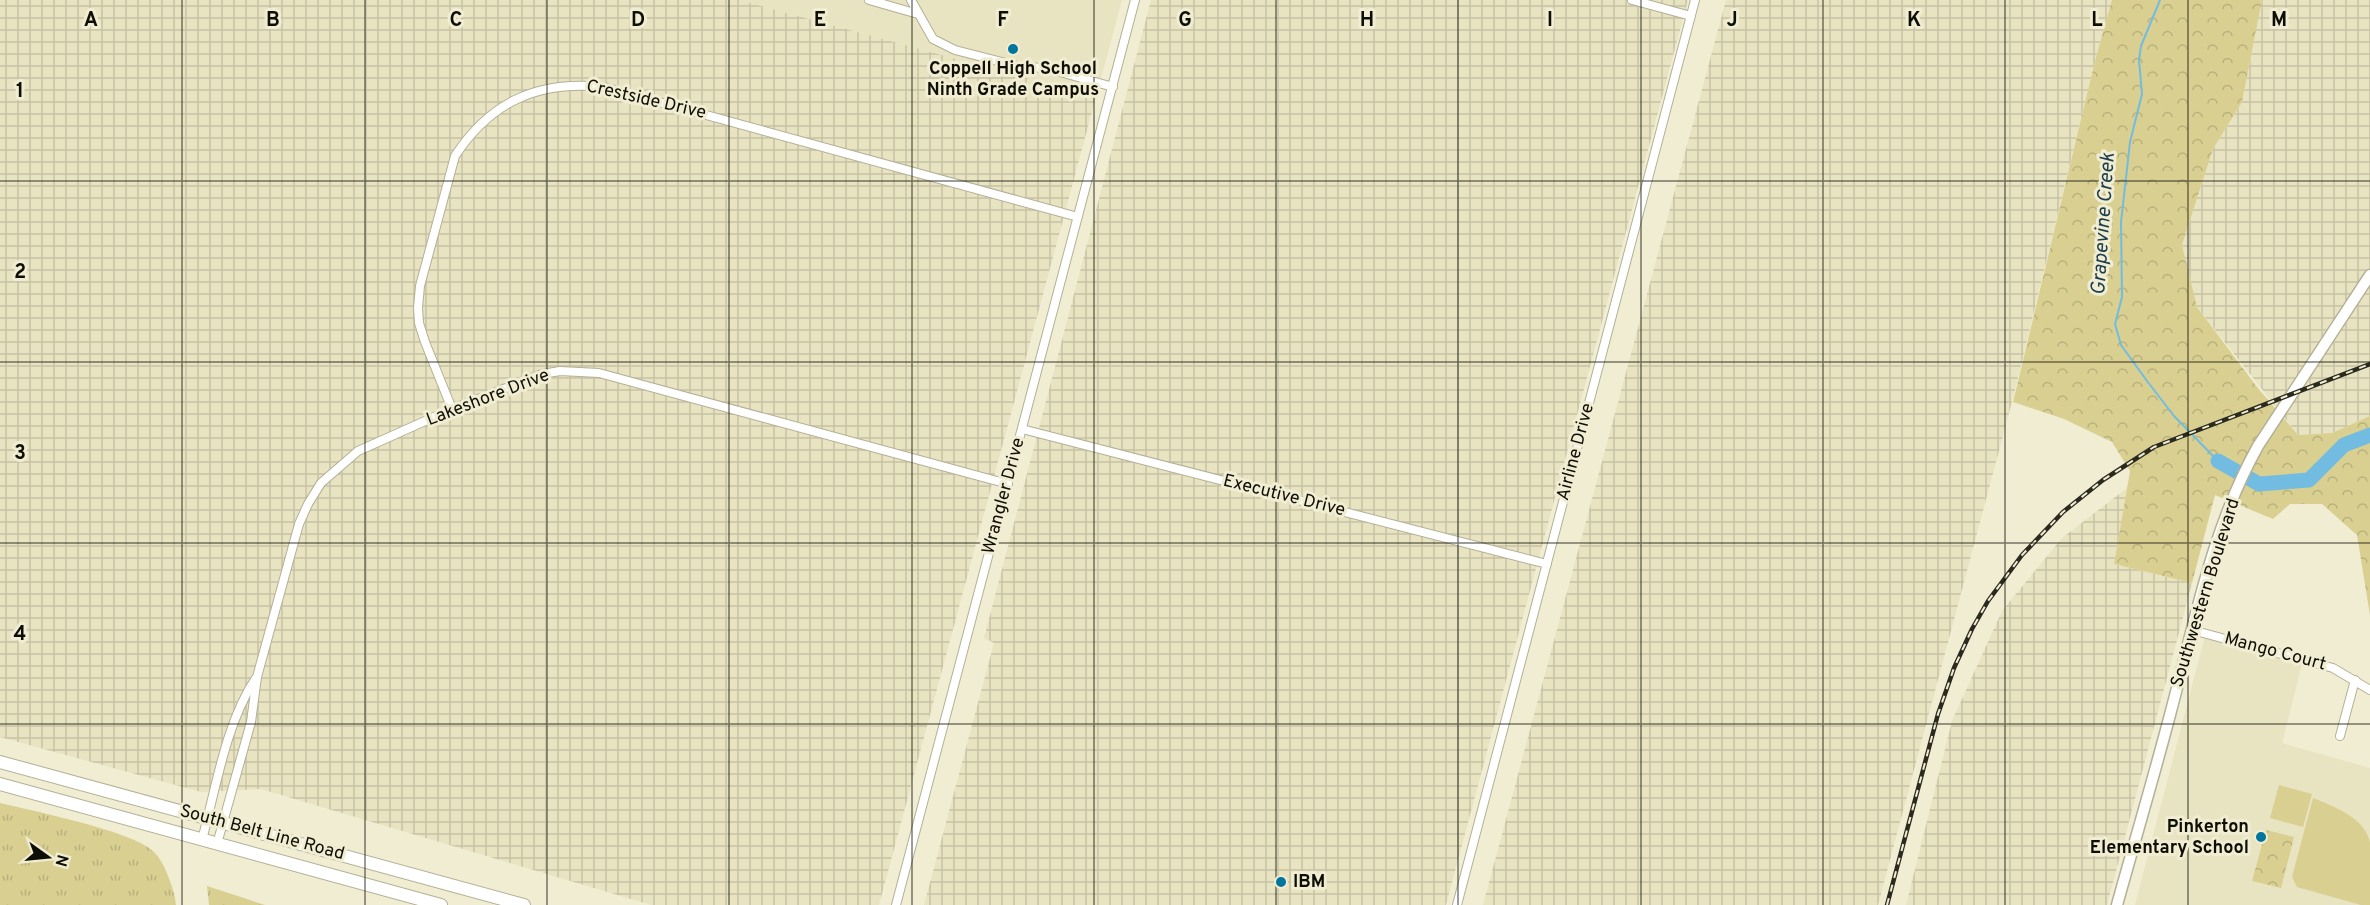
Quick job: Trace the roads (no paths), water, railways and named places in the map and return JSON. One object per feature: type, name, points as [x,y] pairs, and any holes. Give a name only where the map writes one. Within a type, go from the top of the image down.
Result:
[{"type":"main road","name":"South Belt Line Road","points":[[0,762],[524,905]]},
{"type":"main road","name":"South Belt Line Road","points":[[0,784],[442,905]]},
{"type":"main road","points":[[442,905],[448,884]]},
{"type":"street","points":[[869,0],[918,14]]},
{"type":"street","points":[[911,0],[933,39],[955,50],[1021,67],[1047,68],[1113,87]]},
{"type":"street","name":"Wrangler Drive","points":[[896,905],[1136,0]]},
{"type":"street","points":[[1632,0],[1691,16]]},
{"type":"street","name":"Airline Drive","points":[[1457,905],[1695,0]]},
{"type":"street","name":"Crestside Drive","points":[[452,409],[419,324],[420,286],[455,156],[465,141],[484,121],[504,105],[530,92],[577,84],[604,87],[1078,218]]},
{"type":"street","name":"Southwestern Boulevard","points":[[2117,905],[2223,521],[2258,446],[2370,275]]},
{"type":"street","name":"Lakeshore Drive","points":[[217,844],[251,722],[257,677],[299,524],[321,483],[358,451],[452,409],[542,374],[583,370],[1008,484]]},
{"type":"street","name":"Executive Drive","points":[[1022,429],[1547,564]]},
{"type":"street","name":"Mango Court","points":[[2192,630],[2333,668],[2370,690]]},
{"type":"street","name":"Lakeshore Drive","points":[[202,840],[234,720],[246,692],[257,677]]},
{"type":"street","points":[[2340,736],[2355,680]]},
{"type":"waterway","name":"Grapevine Creek","points":[[2160,0],[2141,46],[2139,60],[2142,94],[2130,142],[2121,222],[2122,297],[2115,324],[2121,345],[2147,381],[2174,416],[2218,461]]},
{"type":"waterway","name":"Grapevine Creek","points":[[2218,461],[2259,484],[2309,480],[2344,445],[2370,435]]},
{"type":"railway","points":[[1887,905],[1938,714],[1954,668],[1988,601],[2022,555],[2063,512],[2103,480],[2154,447],[2370,364]]},
{"type":"place","name":"Coppell High School Ninth Grade Campus","points":[[1013,49]]},
{"type":"place","name":"Pinkerton Elementary School","points":[[2261,837]]},
{"type":"place","name":"IBM","points":[[1281,882]]}]
